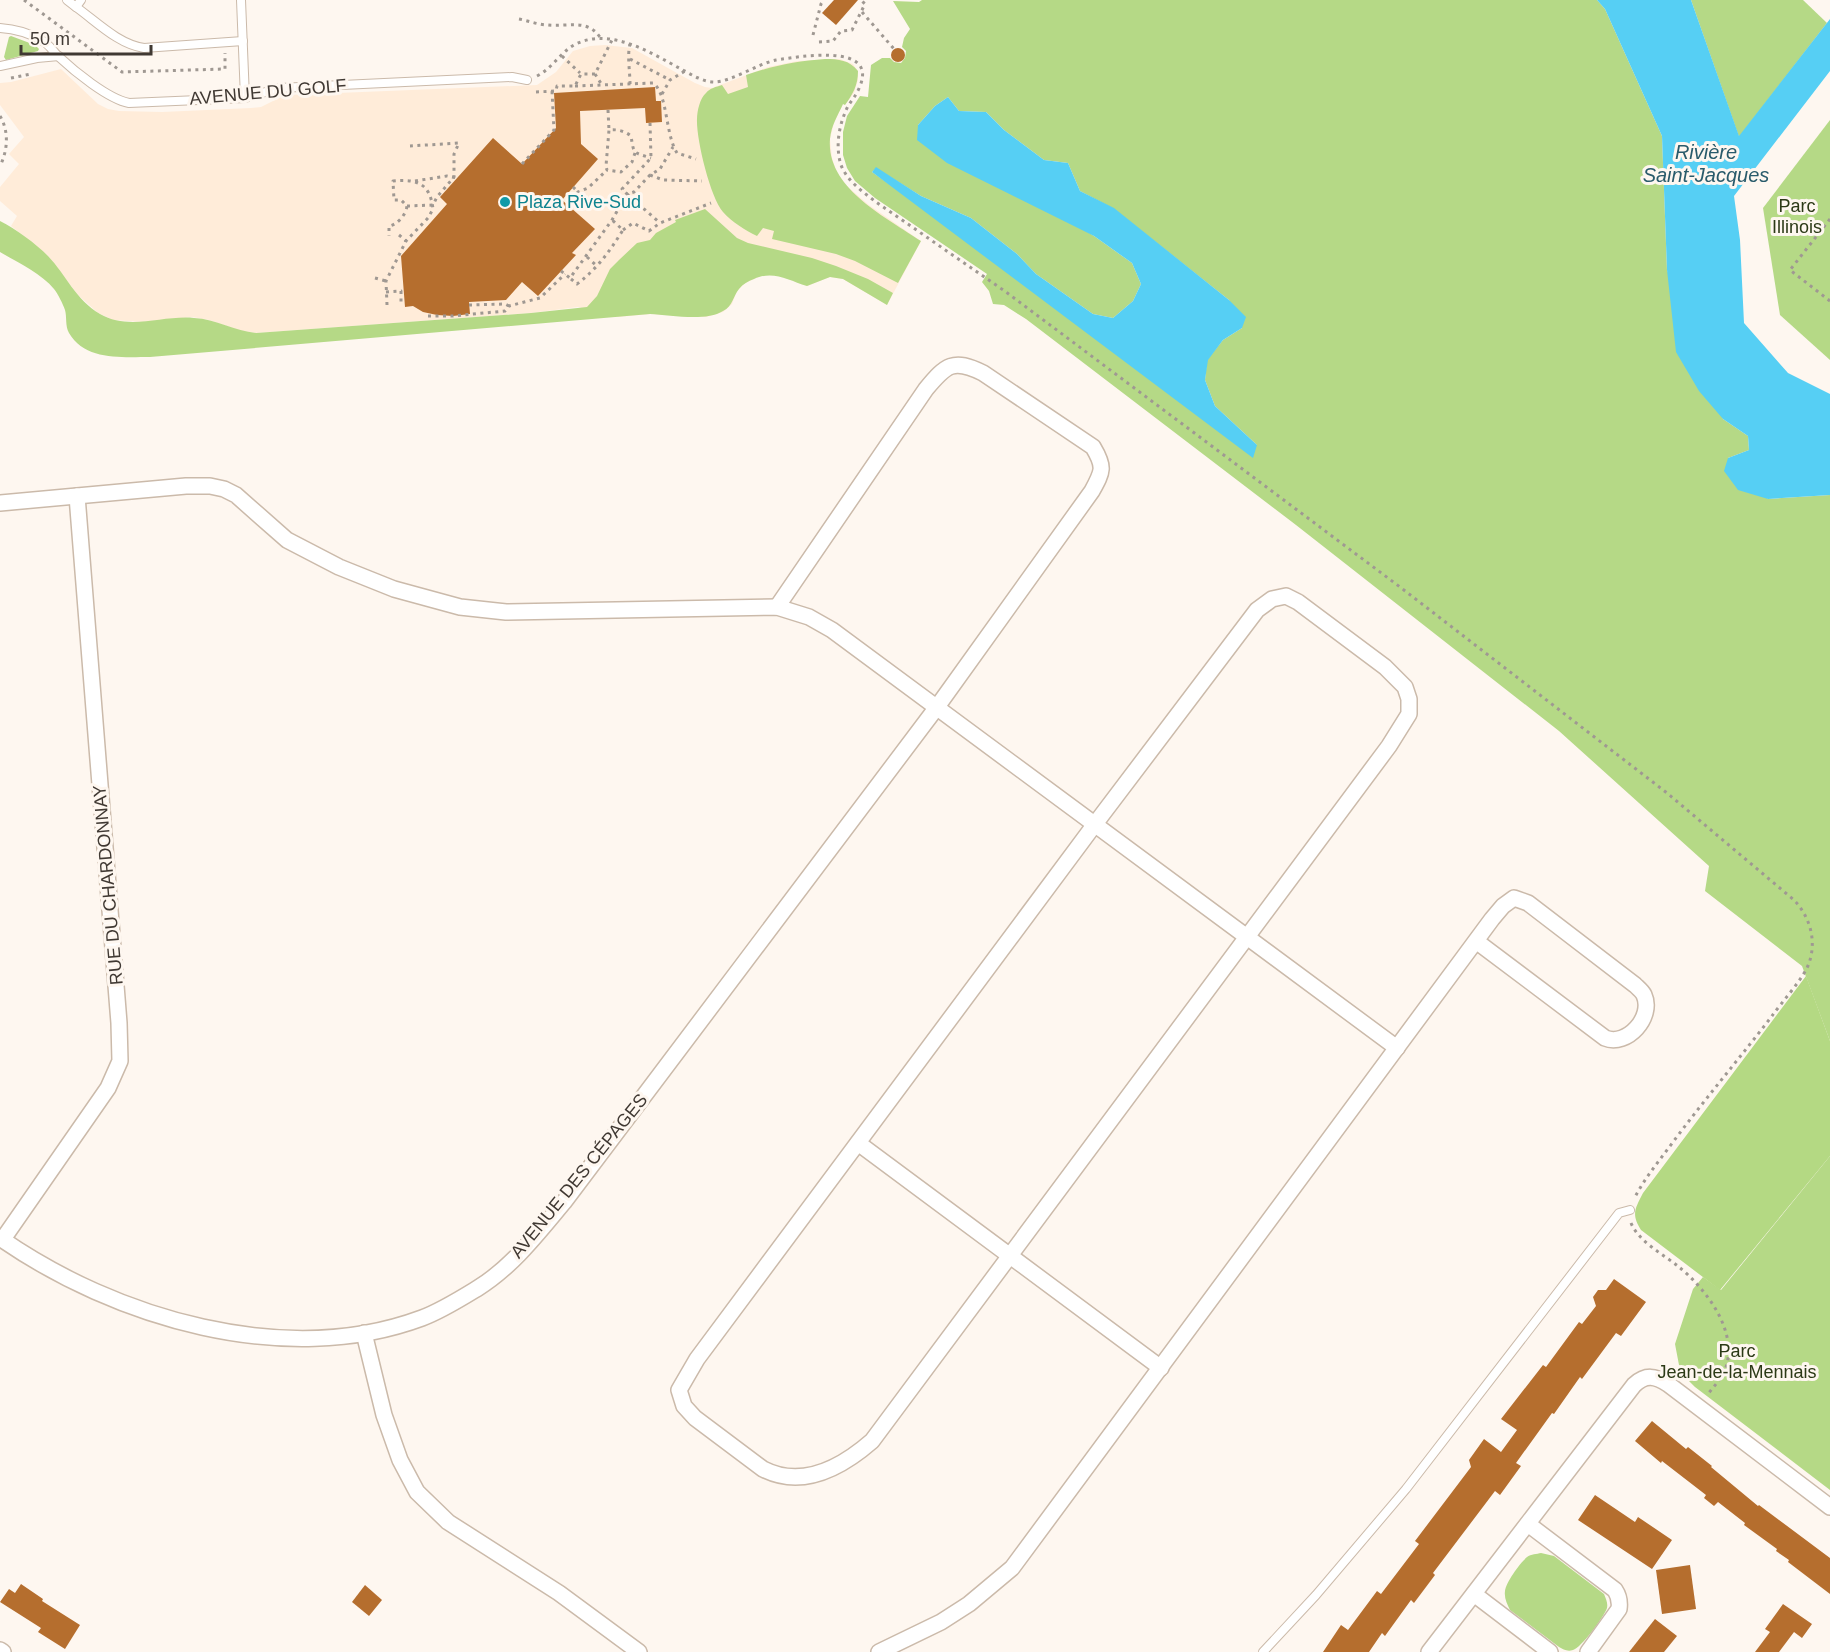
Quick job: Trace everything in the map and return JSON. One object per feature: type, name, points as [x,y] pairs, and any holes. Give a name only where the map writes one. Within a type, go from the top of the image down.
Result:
[{"type":"street","name":"AVENUE DES CÉPAGES","points":[[1,1239],[80,1285],[138,1308],[197,1325],[249,1335],[292,1337],[345,1336],[364,1333],[423,1318],[479,1287],[519,1254],[564,1202],[937,707],[1092,490],[1102,472],[1101,460],[1093,447],[983,374],[967,366],[954,365],[940,373],[926,389],[777,607]]},
{"type":"street","points":[[0,503],[186,486],[210,486],[237,495],[287,540],[339,567],[394,589],[460,607],[506,612],[777,607],[809,617],[832,630],[937,707],[1396,1048]]},
{"type":"street","name":"RUE DU CHARDONNAY","points":[[1,1239],[108,1088],[120,1060],[119,1023],[77,496]]},
{"type":"street","points":[[1286,596],[1298,602],[1384,667],[1405,687],[1409,699],[1409,714],[1389,746],[1246,938],[1011,1256],[872,1441],[860,1452],[818,1475],[789,1478],[774,1475],[749,1461],[694,1418],[684,1406],[679,1390],[697,1359],[1257,610],[1272,599],[1286,596]]},
{"type":"street","points":[[879,1652],[941,1622],[969,1604],[1012,1568],[1396,1048],[1476,941],[1503,906],[1514,898],[1521,899],[1642,992],[1646,998],[1644,1016],[1628,1036],[1611,1041],[1476,941]]},
{"type":"street","points":[[858,1143],[1161,1368]]},
{"type":"street","points":[[364,1333],[384,1415],[400,1460],[417,1492],[448,1522],[559,1593],[639,1652]]},
{"type":"street","points":[[1430,1652],[1634,1385],[1647,1377],[1655,1377],[1668,1384],[1830,1507]]},
{"type":"street","points":[[1528,1524],[1618,1594],[1619,1609],[1588,1652]]},
{"type":"street","points":[[1474,1594],[1550,1652]]},
{"type":"lane","points":[[67,0],[78,3],[123,41],[137,47],[243,41]]},
{"type":"lane","points":[[241,0],[245,98]]},
{"type":"lane","name":"AVENUE DU GOLF","points":[[0,28],[14,29],[41,40],[98,88],[114,99],[129,103],[245,98],[279,88],[512,77],[527,80]]},
{"type":"lane","points":[[0,66],[58,56]]},
{"type":"lane","points":[[1263,1652],[1316,1595],[1406,1489],[1619,1213],[1630,1210]]},
{"type":"path","points":[[819,42],[833,40],[841,31],[852,30],[865,4],[861,0]]},
{"type":"path","points":[[813,35],[823,1],[828,7]]},
{"type":"path","points":[[861,12],[894,50]]},
{"type":"path","points":[[519,20],[549,26],[583,25],[594,30],[601,39]]},
{"type":"path","points":[[595,74],[612,40]]},
{"type":"path","points":[[630,44],[628,53],[630,84]]},
{"type":"path","points":[[562,56],[581,74],[595,74]]},
{"type":"path","points":[[630,59],[670,80]]},
{"type":"path","points":[[662,94],[670,80],[685,71]]},
{"type":"path","points":[[575,86],[581,74]]},
{"type":"path","points":[[595,74],[603,85]]},
{"type":"path","points":[[536,92],[556,91],[557,86],[653,83],[662,94],[666,122],[676,153],[696,159]]},
{"type":"path","points":[[522,164],[554,130],[552,91]]},
{"type":"path","points":[[607,170],[608,110]]},
{"type":"path","points":[[0,116],[7,138],[0,166]]},
{"type":"path","points":[[650,123],[651,158],[622,189],[660,223]]},
{"type":"path","points":[[609,130],[614,129],[632,136],[632,149],[635,153],[651,158]]},
{"type":"path","points":[[410,147],[459,143],[454,154],[456,178]]},
{"type":"path","points":[[570,278],[612,220],[627,194],[634,192],[650,175],[660,170],[673,147]]},
{"type":"path","points":[[607,170],[621,172],[632,162],[635,153]]},
{"type":"path","points":[[567,204],[578,192],[588,188],[607,170]]},
{"type":"path","points":[[650,175],[663,180],[702,181]]},
{"type":"path","points":[[433,205],[407,206],[401,200],[394,200],[393,181],[456,178]]},
{"type":"path","points":[[387,304],[386,281],[406,241],[432,212],[436,197],[456,178]]},
{"type":"path","points":[[413,181],[425,187],[433,205]]},
{"type":"path","points":[[573,187],[578,192]]},
{"type":"path","points":[[469,305],[505,304],[508,306],[540,298],[563,273],[577,284],[597,266],[623,230],[633,223],[649,231],[660,223],[711,202]]},
{"type":"path","points":[[389,236],[389,226],[394,225],[405,214],[407,206]]},
{"type":"path","points":[[1830,219],[1790,270],[1830,301]]},
{"type":"path","points":[[612,220],[623,230]]},
{"type":"path","points":[[422,224],[426,227]]},
{"type":"path","points":[[399,235],[406,241]]},
{"type":"path","points":[[586,256],[597,266]]},
{"type":"path","points":[[375,278],[386,281]]},
{"type":"path","points":[[387,292],[401,291],[401,304]]},
{"type":"path","points":[[428,316],[505,311],[508,306]]},
{"type":"shaded area","points":[[605,45],[632,48],[695,83],[712,88],[768,67],[797,61],[840,59],[853,64],[858,71],[858,80],[854,93],[845,105],[843,104],[834,123],[830,139],[832,158],[837,173],[848,187],[869,205],[921,241],[887,305],[843,279],[830,277],[807,286],[775,274],[763,275],[745,283],[737,291],[732,304],[723,312],[706,317],[650,314],[618,317],[578,307],[531,313],[256,333],[192,317],[142,322],[113,320],[98,313],[78,295],[48,256],[11,226],[17,216],[0,201],[0,187],[19,164],[9,154],[24,137],[0,105],[0,83],[61,69],[98,104],[108,109],[162,112],[251,108],[261,107],[288,95],[537,85],[556,72],[573,51]]},
{"type":"green space","points":[[922,0],[1597,0],[1605,9],[1662,136],[1667,270],[1723,419],[1748,436],[1749,450],[1728,458],[1768,499],[1830,495],[1830,1041],[1802,966],[1705,891],[1709,866],[1559,731],[1296,525],[1026,319],[1004,305],[993,304],[989,291],[982,282],[987,274],[875,198],[855,181],[847,168],[843,155],[843,132],[847,116],[860,96],[868,97],[871,65],[882,58],[890,58],[894,62],[901,63],[905,58],[906,51],[902,47],[904,38],[910,29],[893,1],[919,2]],"holes":[[[948,97],[959,111],[986,112],[1004,130],[1044,160],[1068,163],[1080,191],[1114,209],[1229,300],[1242,328],[1223,340],[1207,360],[1205,380],[1215,406],[1257,445],[872,172],[876,168],[921,196],[971,218],[1017,254],[1036,274],[1093,314],[1113,318],[1133,301],[1141,284],[1132,263],[1094,236],[918,125],[935,106]]]},
{"type":"green space","points":[[1691,0],[1803,0],[1827,23],[1739,137]]},
{"type":"green space","points":[[11,36],[35,45],[38,51],[6,60],[4,57]]},
{"type":"green space","points":[[825,59],[843,61],[851,64],[858,71],[854,89],[845,105],[843,104],[830,139],[831,156],[838,172],[861,199],[921,241],[898,283],[836,254],[772,239],[774,231],[763,228],[757,236],[752,234],[723,212],[713,194],[697,128],[698,109],[704,95],[722,85],[728,94],[748,87],[746,75],[765,69]]},
{"type":"green space","name":"Parc Illinois","points":[[1830,120],[1830,360],[1780,315],[1763,208]]},
{"type":"green space","points":[[705,209],[737,238],[748,243],[836,266],[868,279],[893,293],[887,305],[843,279],[830,277],[807,286],[768,275],[746,283],[739,289],[726,309],[707,316],[650,314],[150,357],[117,357],[95,353],[76,342],[69,333],[65,310],[54,289],[36,273],[0,252],[0,221],[19,232],[43,251],[84,302],[111,319],[134,322],[194,318],[210,320],[256,333],[587,307],[597,296],[610,269],[637,243],[650,240],[656,233],[676,222],[675,220]]},
{"type":"green space","points":[[1806,976],[1830,1041],[1830,1156],[1720,1290],[1641,1230],[1636,1220],[1636,1208],[1643,1193]]},
{"type":"green space","name":"Parc Jean-de-la-Mennais","points":[[1830,1156],[1830,1490],[1695,1387],[1679,1365],[1675,1344],[1693,1289],[1703,1277],[1721,1290]]},
{"type":"green space","points":[[1541,1553],[1554,1556],[1604,1594],[1606,1599],[1607,1608],[1602,1618],[1573,1650],[1559,1647],[1510,1610],[1506,1601],[1506,1587],[1517,1568],[1527,1557]]},
{"type":"water","name":"Rivière Saint-Jacques","points":[[1597,0],[1691,0],[1739,136],[1830,19],[1830,71],[1734,196],[1740,240],[1744,323],[1788,373],[1830,394],[1830,495],[1768,499],[1738,490],[1724,471],[1728,458],[1749,450],[1748,436],[1723,419],[1699,391],[1676,352],[1667,270],[1662,136],[1605,9]]},
{"type":"water","points":[[948,97],[959,111],[986,112],[1004,130],[1044,160],[1068,163],[1080,191],[1114,208],[1229,300],[1246,317],[1242,328],[1223,340],[1208,360],[1205,380],[1215,406],[1257,445],[1253,458],[872,172],[876,167],[921,196],[971,218],[1017,254],[1036,274],[1093,314],[1113,318],[1133,301],[1141,284],[1132,263],[1094,236],[947,163],[917,140],[918,125],[935,106]]},
{"type":"building","points":[[834,0],[858,0],[836,25],[822,13]]},
{"type":"building","points":[[895,48],[901,48],[905,55],[901,62],[895,62],[891,58],[891,52]]},
{"type":"building","name":"Plaza Rive-Sud","points":[[655,87],[656,101],[661,101],[662,122],[646,123],[645,108],[580,111],[581,144],[598,159],[562,200],[595,229],[572,253],[576,255],[538,296],[522,282],[506,300],[469,302],[470,314],[437,315],[423,312],[413,306],[405,307],[401,256],[447,204],[440,197],[493,138],[522,164],[556,128],[554,93]]},
{"type":"building","points":[[1614,1279],[1646,1302],[1621,1336],[1616,1333],[1582,1379],[1580,1377],[1554,1414],[1552,1413],[1516,1463],[1521,1466],[1500,1495],[1495,1491],[1433,1573],[1435,1575],[1414,1603],[1411,1600],[1385,1636],[1382,1633],[1369,1652],[1323,1652],[1341,1625],[1348,1630],[1377,1591],[1381,1594],[1419,1544],[1415,1541],[1471,1467],[1469,1460],[1484,1439],[1501,1452],[1517,1430],[1501,1419],[1543,1365],[1546,1367],[1579,1322],[1582,1324],[1596,1306],[1593,1297],[1598,1290],[1606,1290]]},
{"type":"building","points":[[1652,1421],[1686,1449],[1688,1447],[1712,1466],[1758,1506],[1830,1558],[1830,1594],[1788,1562],[1789,1560],[1776,1551],[1777,1549],[1744,1525],[1745,1523],[1718,1502],[1714,1506],[1704,1498],[1706,1495],[1635,1441]]},
{"type":"building","points":[[1595,1495],[1635,1522],[1638,1517],[1672,1540],[1652,1569],[1578,1520]]},
{"type":"building","points":[[1690,1565],[1696,1609],[1662,1614],[1656,1570]]},
{"type":"building","points":[[21,1584],[43,1599],[42,1601],[80,1625],[65,1649],[38,1632],[41,1628],[0,1602],[9,1589],[15,1593]]},
{"type":"building","points":[[365,1585],[382,1600],[369,1616],[352,1602]]},
{"type":"building","points":[[1783,1604],[1812,1624],[1802,1638],[1794,1632],[1779,1652],[1755,1652],[1770,1632],[1765,1629]]},
{"type":"building","points":[[1655,1619],[1677,1636],[1664,1652],[1629,1652]]},
{"type":"place","name":"Plaza Rive-Sud","points":[[505,202]]}]
